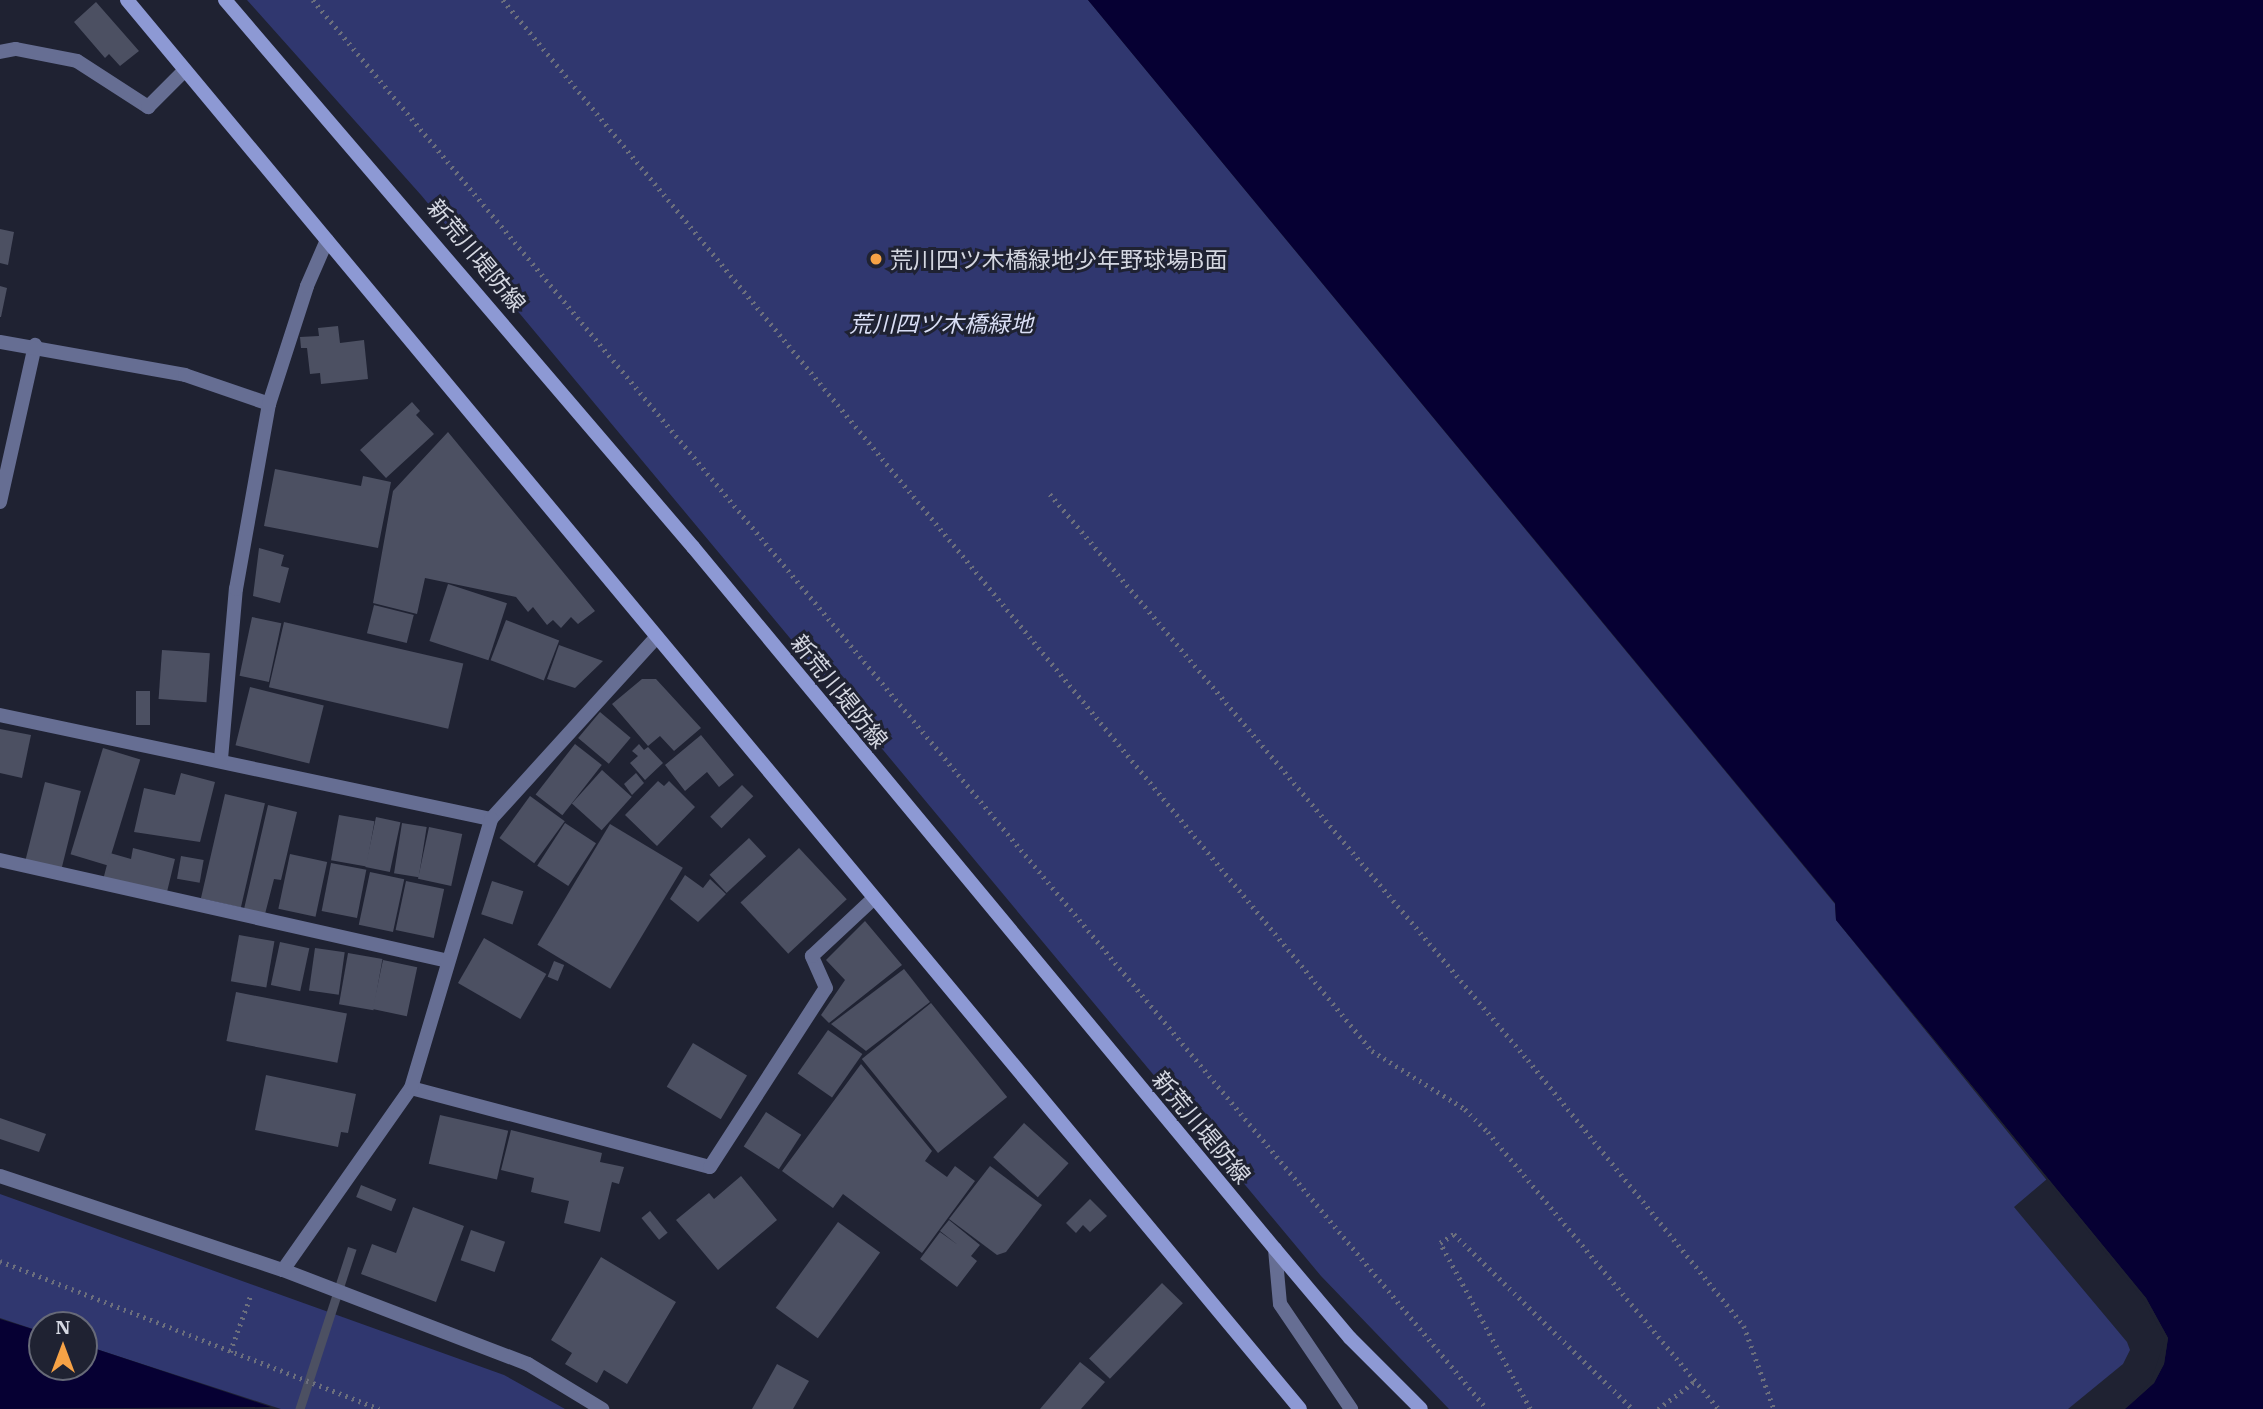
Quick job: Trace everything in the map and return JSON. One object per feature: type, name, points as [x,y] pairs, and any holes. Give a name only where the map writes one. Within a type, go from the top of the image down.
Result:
[{"type":"main road","points":[[127,0],[655,639],[1300,1409]]},
{"type":"main road","name":"新荒川堤防線","points":[[225,0],[693,547],[1350,1338],[1421,1409]]},
{"type":"street","points":[[0,52],[16,49],[77,61],[148,107],[185,70]]},
{"type":"street","points":[[221,760],[236,589],[269,404],[306,286],[327,240]]},
{"type":"street","points":[[0,342],[35,345],[185,375],[269,404]]},
{"type":"street","points":[[0,502],[35,345]]},
{"type":"street","points":[[283,1270],[411,1088],[491,819],[655,639]]},
{"type":"street","points":[[0,715],[491,819]]},
{"type":"street","points":[[0,860],[448,961]]},
{"type":"street","points":[[411,1088],[710,1167],[826,988],[812,956],[873,899]]},
{"type":"street","points":[[0,1176],[283,1270],[528,1364],[602,1409]]},
{"type":"street","points":[[1275,1249],[1280,1304],[1351,1409]]},
{"type":"path","points":[[313,0],[1487,1409]]},
{"type":"path","points":[[503,0],[1372,1051],[1465,1110],[1488,1132],[1719,1409]]},
{"type":"path","points":[[1050,494],[1528,1060],[1744,1326],[1774,1409]]},
{"type":"path","points":[[1530,1409],[1440,1243],[1454,1234],[1633,1409]]},
{"type":"path","points":[[0,1261],[379,1409]]},
{"type":"path","points":[[230,1352],[251,1294]]},
{"type":"path","points":[[1658,1409],[1695,1381]]},
{"type":"green space","name":"荒川四ツ木橋緑地","points":[[247,0],[1088,0],[1835,904],[1836,920],[2047,1179],[2014,1207],[2127,1342],[2130,1350],[2123,1364],[2068,1409],[1449,1409],[1321,1276],[421,195]]},
{"type":"green space","points":[[0,1194],[504,1375],[565,1409],[281,1409],[98,1350],[98,1311],[28,1311],[28,1327],[0,1318]]},
{"type":"shaded area","points":[[1088,0],[2263,0],[2263,1409],[2125,1409],[2154,1383],[2164,1364],[2168,1338],[2146,1298],[1836,920],[1835,903]]},
{"type":"shaded area","points":[[0,1319],[28,1328],[28,1381],[98,1381],[98,1350],[271,1407],[0,1409]]},
{"type":"pier","points":[[1836,920],[2146,1298],[2168,1338],[2164,1364],[2154,1383],[2125,1409],[2151,1381],[2165,1339],[2143,1299]]},
{"type":"building","points":[[96,2],[139,51],[120,66],[109,54],[105,58],[74,22]]},
{"type":"building","points":[[0,229],[14,232],[8,265],[0,263]]},
{"type":"building","points":[[0,286],[7,288],[1,317],[0,317]]},
{"type":"building","points":[[338,326],[340,343],[364,340],[368,379],[321,384],[320,373],[310,374],[307,348],[301,348],[300,337],[319,336],[318,328]]},
{"type":"building","points":[[412,402],[420,411],[416,415],[434,434],[386,478],[360,450]]},
{"type":"building","points":[[448,432],[595,611],[578,624],[571,617],[561,628],[553,620],[547,625],[533,607],[528,612],[516,597],[425,578],[417,614],[373,603],[393,491]]},
{"type":"building","points":[[275,469],[361,486],[363,476],[391,482],[378,548],[264,526]]},
{"type":"building","points":[[259,548],[284,555],[281,566],[289,568],[280,603],[253,596]]},
{"type":"building","points":[[448,584],[507,603],[488,660],[429,641]]},
{"type":"building","points":[[374,605],[414,615],[407,643],[367,633]]},
{"type":"building","points":[[252,617],[281,623],[269,682],[240,676]]},
{"type":"building","points":[[506,620],[559,640],[544,681],[491,660]]},
{"type":"building","points":[[284,622],[463,663],[448,729],[269,687]]},
{"type":"building","points":[[559,645],[603,661],[575,688],[547,679]]},
{"type":"building","points":[[162,650],[210,653],[206,702],[159,699]]},
{"type":"building","points":[[642,679],[656,679],[701,728],[674,751],[660,736],[648,746],[612,704]]},
{"type":"building","points":[[250,687],[324,705],[309,764],[235,745]]},
{"type":"building","points":[[136,691],[150,691],[150,725],[136,725]]},
{"type":"building","points":[[600,712],[631,738],[609,764],[578,738]]},
{"type":"building","points":[[0,729],[31,735],[22,778],[0,773]]},
{"type":"building","points":[[701,735],[734,775],[719,787],[707,772],[685,791],[665,765]]},
{"type":"building","points":[[575,744],[602,765],[562,815],[536,794]]},
{"type":"building","points":[[639,744],[644,750],[648,747],[663,763],[645,780],[630,763],[638,756],[632,751]]},
{"type":"building","points":[[103,748],[140,759],[108,866],[71,854]]},
{"type":"building","points":[[602,770],[632,797],[602,830],[572,803]]},
{"type":"building","points":[[181,773],[215,782],[200,842],[134,832],[144,788],[175,795]]},
{"type":"building","points":[[636,773],[644,783],[632,795],[624,784]]},
{"type":"building","points":[[658,781],[664,786],[669,781],[695,807],[657,846],[625,815]]},
{"type":"building","points":[[45,782],[81,791],[61,870],[25,861]]},
{"type":"building","points":[[742,785],[753,796],[721,828],[710,817]]},
{"type":"building","points":[[225,794],[265,803],[241,907],[201,898]]},
{"type":"building","points":[[530,796],[565,821],[534,863],[499,838]]},
{"type":"building","points":[[268,805],[297,812],[281,880],[274,879],[265,914],[244,909]]},
{"type":"building","points":[[339,815],[374,821],[366,867],[331,860]]},
{"type":"building","points":[[376,817],[400,822],[390,872],[365,867]]},
{"type":"building","points":[[402,823],[427,827],[419,877],[394,873]]},
{"type":"building","points":[[565,823],[596,843],[568,886],[537,866]]},
{"type":"building","points":[[610,824],[683,868],[610,989],[537,945]]},
{"type":"building","points":[[429,827],[462,834],[451,886],[418,879]]},
{"type":"building","points":[[749,838],[766,856],[727,893],[710,875]]},
{"type":"building","points":[[133,848],[175,859],[166,896],[103,880],[110,853],[131,859]]},
{"type":"building","points":[[799,848],[847,899],[788,954],[740,903]]},
{"type":"building","points":[[290,854],[327,862],[316,917],[278,909]]},
{"type":"building","points":[[181,856],[204,860],[200,883],[177,879]]},
{"type":"building","points":[[331,863],[366,870],[357,918],[322,911]]},
{"type":"building","points":[[370,872],[404,879],[393,932],[359,925]]},
{"type":"building","points":[[685,875],[703,888],[710,879],[726,894],[698,922],[670,899]]},
{"type":"building","points":[[406,881],[444,889],[434,938],[396,930]]},
{"type":"building","points":[[492,881],[523,891],[513,924],[481,914]]},
{"type":"building","points":[[865,921],[902,965],[829,1023],[821,1015],[845,980],[826,960]]},
{"type":"building","points":[[239,935],[274,941],[266,988],[231,981]]},
{"type":"building","points":[[484,938],[546,974],[520,1019],[458,983]]},
{"type":"building","points":[[280,942],[309,948],[300,991],[271,985]]},
{"type":"building","points":[[315,948],[345,952],[339,995],[309,991]]},
{"type":"building","points":[[348,953],[382,959],[373,1010],[339,1004]]},
{"type":"building","points":[[383,960],[417,967],[407,1016],[373,1009]]},
{"type":"building","points":[[554,961],[564,965],[558,981],[548,977]]},
{"type":"building","points":[[904,969],[930,1002],[866,1051],[831,1024]]},
{"type":"building","points":[[236,992],[347,1014],[337,1063],[226,1041]]},
{"type":"building","points":[[931,1003],[1007,1097],[938,1153],[862,1059]]},
{"type":"building","points":[[828,1030],[862,1054],[832,1098],[798,1073]]},
{"type":"building","points":[[693,1043],[747,1075],[721,1119],[667,1087]]},
{"type":"building","points":[[861,1064],[932,1151],[925,1161],[947,1177],[955,1166],[975,1181],[922,1253],[843,1194],[833,1208],[782,1171]]},
{"type":"building","points":[[266,1075],[356,1094],[348,1133],[341,1132],[338,1147],[255,1130]]},
{"type":"building","points":[[766,1112],[801,1135],[779,1169],[744,1146]]},
{"type":"building","points":[[440,1115],[508,1131],[497,1179],[429,1164]]},
{"type":"building","points":[[0,1118],[46,1134],[39,1152],[0,1139]]},
{"type":"building","points":[[1024,1123],[1069,1163],[1038,1197],[993,1157]]},
{"type":"building","points":[[511,1130],[602,1153],[600,1162],[624,1167],[619,1184],[612,1182],[600,1232],[564,1223],[569,1201],[531,1192],[534,1178],[501,1170]]},
{"type":"building","points":[[990,1166],[1042,1205],[1006,1252],[997,1255],[949,1219]]},
{"type":"building","points":[[741,1176],[777,1220],[718,1270],[676,1220],[709,1193],[714,1199]]},
{"type":"building","points":[[361,1185],[396,1199],[391,1211],[356,1197]]},
{"type":"building","points":[[1090,1199],[1107,1216],[1090,1232],[1083,1225],[1076,1233],[1066,1223]]},
{"type":"building","points":[[413,1207],[464,1226],[436,1302],[361,1274],[372,1244],[396,1253]]},
{"type":"building","points":[[650,1211],[668,1233],[659,1240],[641,1218]]},
{"type":"building","points":[[949,1220],[980,1245],[971,1256],[977,1261],[957,1287],[920,1259],[940,1232],[958,1245],[940,1231]]},
{"type":"building","points":[[838,1222],[880,1253],[818,1338],[776,1308]]},
{"type":"building","points":[[471,1230],[505,1242],[495,1272],[461,1260]]},
{"type":"building","points":[[348,1247],[357,1250],[305,1409],[295,1409]]},
{"type":"building","points":[[601,1257],[676,1302],[627,1384],[604,1370],[597,1383],[565,1364],[572,1353],[551,1340]]},
{"type":"building","points":[[1162,1283],[1183,1303],[1110,1379],[1089,1359]]},
{"type":"building","points":[[1080,1362],[1105,1382],[1081,1409],[1040,1409]]},
{"type":"building","points":[[777,1364],[809,1381],[793,1409],[752,1409]]},
{"type":"place","name":"荒川四ツ木橋緑地少年野球場B面","points":[[876,259]]}]
